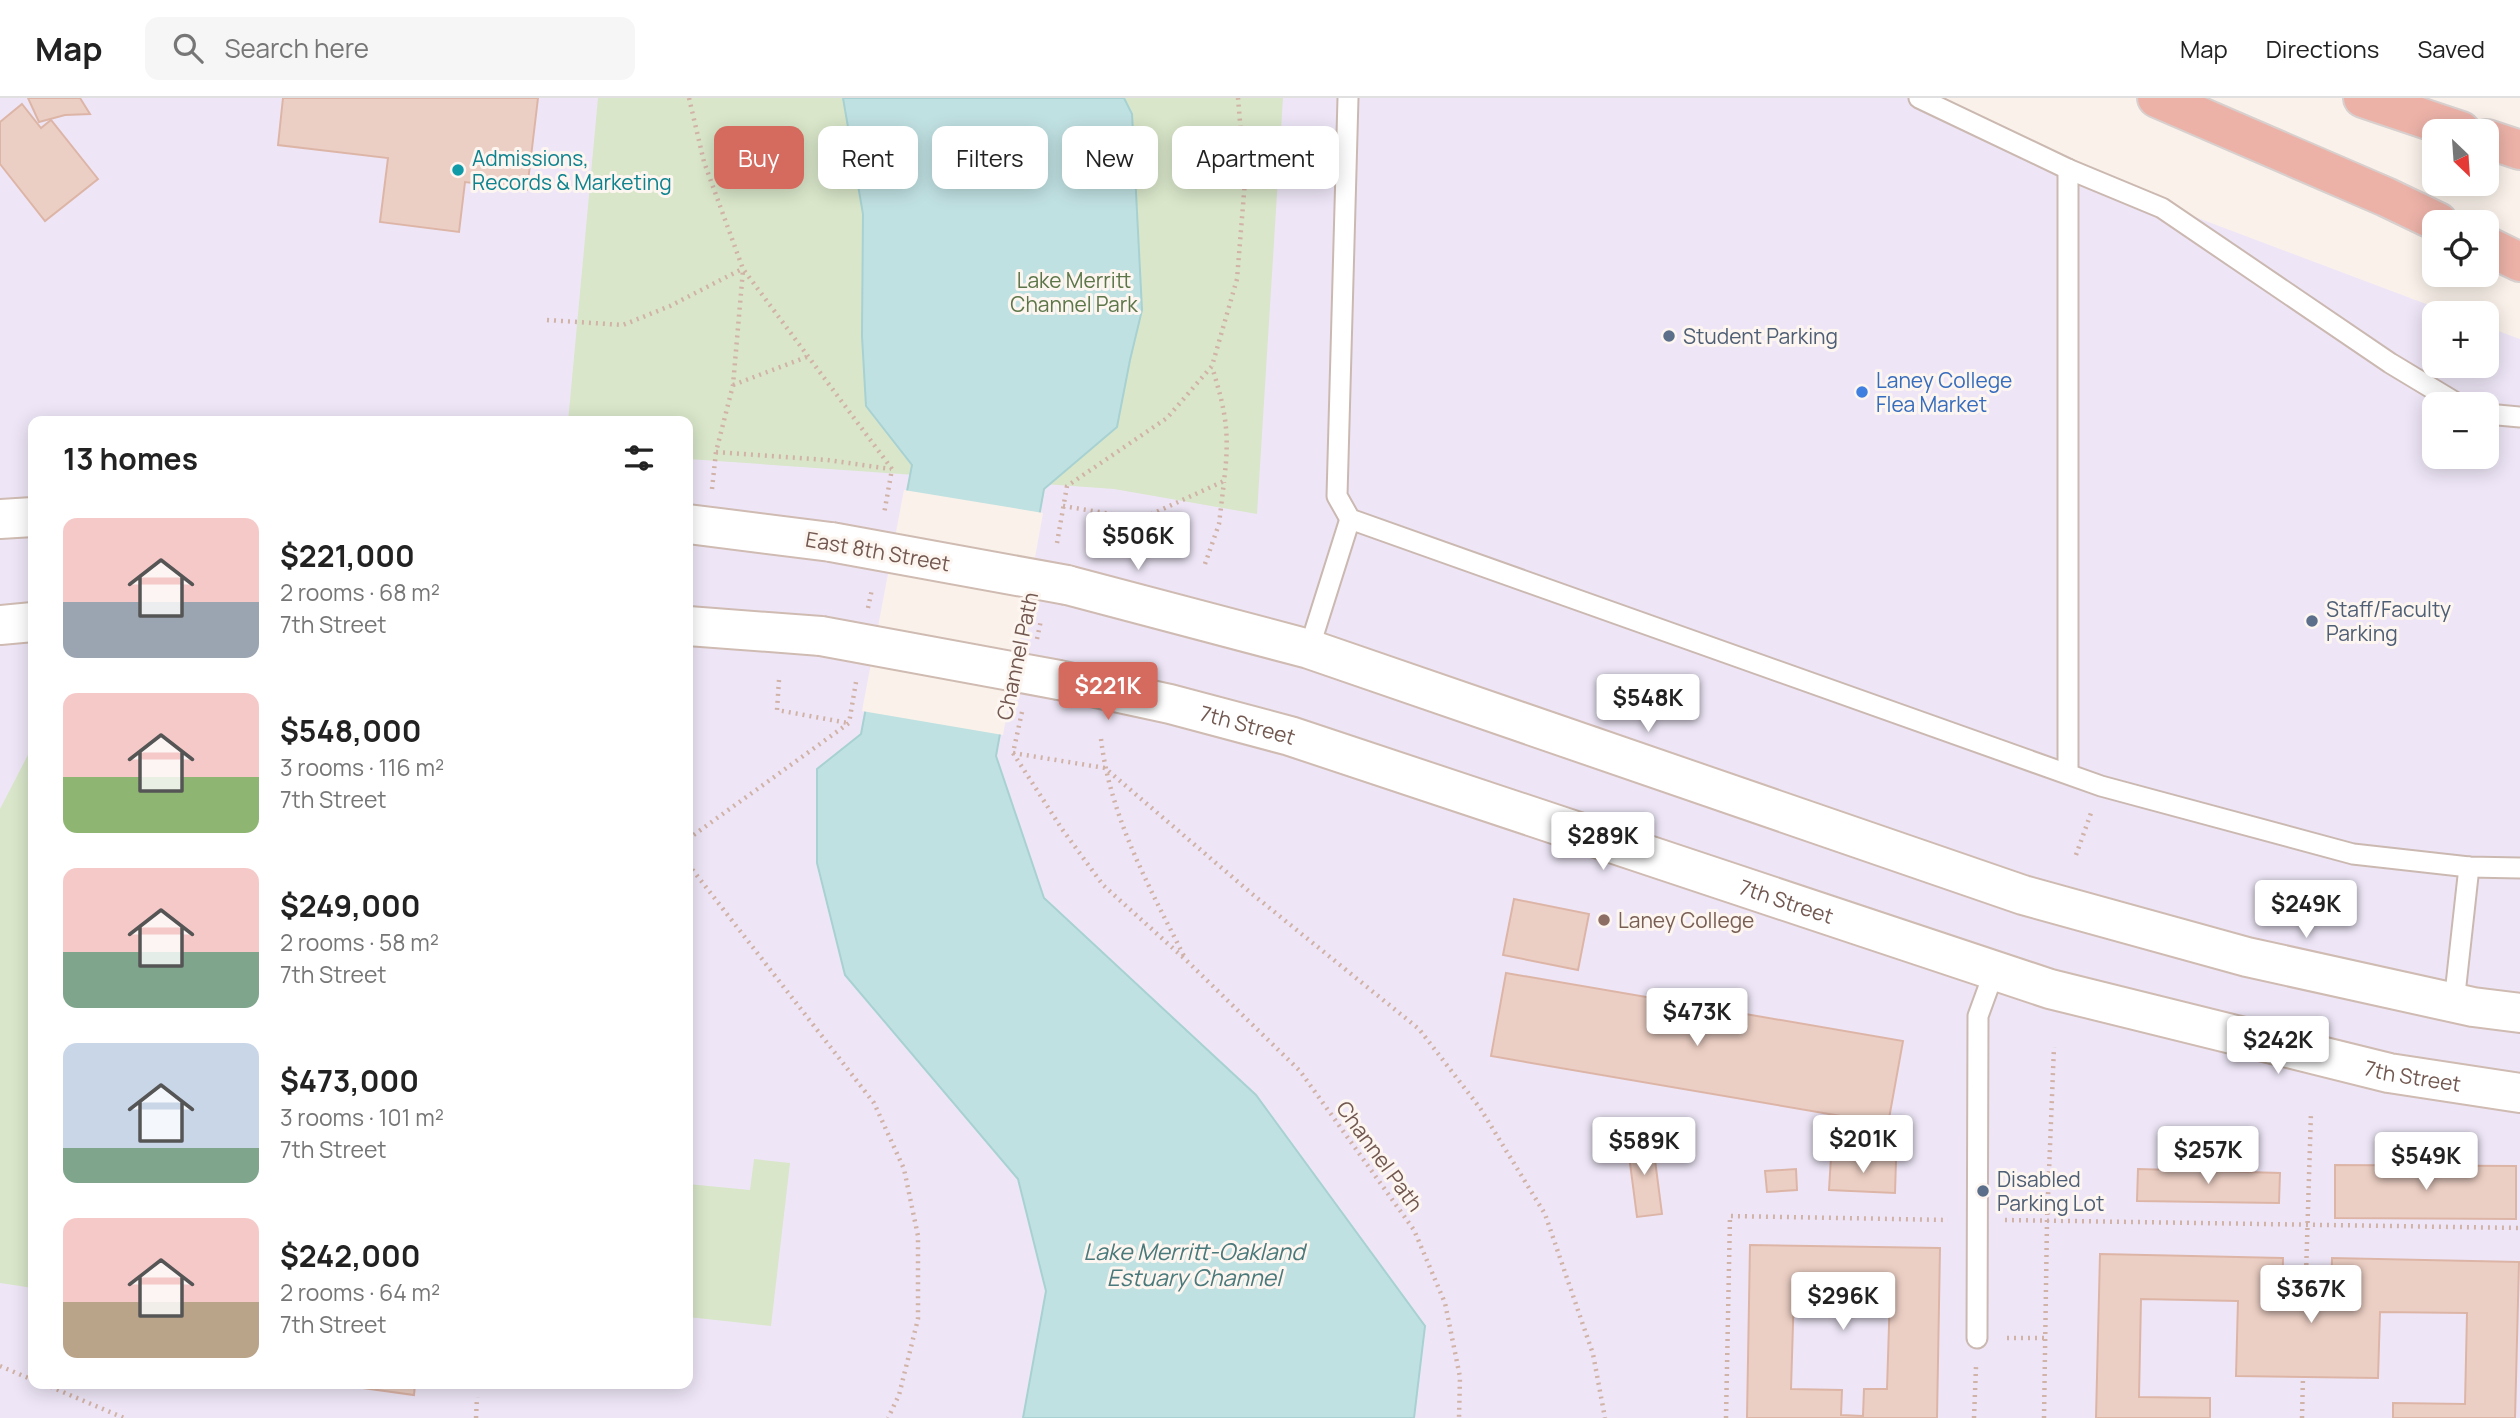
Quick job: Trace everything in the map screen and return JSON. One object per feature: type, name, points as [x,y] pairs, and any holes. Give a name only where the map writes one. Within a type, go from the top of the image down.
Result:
[{"type":"highway","points":[[2157,98],[2422,214]]},
{"type":"highway","points":[[2363,98],[2425,119]]},
{"type":"highway","points":[[2499,143],[2520,150]]},
{"type":"highway","points":[[2499,252],[2520,262]]},
{"type":"main road","points":[[0,519],[28,517]]},
{"type":"main road","name":"East 8th Street","points":[[698,524],[1061,569]]},
{"type":"main road","points":[[1061,569],[1309,649],[2023,895],[2247,957],[2454,1003],[2520,1013]]},
{"type":"main road","points":[[0,625],[28,622]]},
{"type":"main road","name":"7th Street","points":[[693,626],[821,636],[1059,680],[1170,704],[1290,736],[2050,989],[2389,1073],[2520,1093]]},
{"type":"lane","points":[[1348,98],[1337,496],[1350,519],[2068,772],[2101,786],[2353,854],[2469,867],[2520,868]]},
{"type":"lane","points":[[1919,98],[2068,169],[2162,208],[2390,363],[2438,392]]},
{"type":"lane","points":[[2068,169],[2068,772]]},
{"type":"lane","points":[[2499,415],[2520,417]]},
{"type":"lane","points":[[1309,649],[1350,519]]},
{"type":"lane","points":[[2454,1003],[2469,867]]},
{"type":"lane","points":[[1977,1338],[1978,1016],[1994,972]]},
{"type":"path","points":[[689,98],[704,162],[743,269],[892,469],[883,522]]},
{"type":"path","points":[[1061,569],[1063,506],[1067,486],[1167,418],[1212,366],[1237,279],[1245,181],[1238,98]]},
{"type":"path","points":[[547,320],[623,325],[670,306],[743,269]]},
{"type":"path","points":[[698,524],[733,385],[743,269]]},
{"type":"path","points":[[733,385],[809,356]]},
{"type":"path","points":[[1205,564],[1219,524],[1229,447],[1225,407],[1212,366]]},
{"type":"path","points":[[716,452],[827,460],[892,469]]},
{"type":"path","points":[[1063,506],[1141,519],[1224,481]]},
{"type":"path","points":[[1141,519],[1144,550]]},
{"type":"path","points":[[867,616],[874,576]]},
{"type":"path","name":"Channel Path","points":[[1034,651],[1042,614]]},
{"type":"path","points":[[693,835],[849,723],[858,670]]},
{"type":"path","points":[[779,680],[777,710],[849,723]]},
{"type":"path","name":"Channel Path","points":[[1024,702],[1013,753],[1062,829],[1103,885],[1186,960],[1300,1071],[1414,1230],[1445,1303],[1460,1377],[1459,1418]]},
{"type":"path","name":"Channel Path","points":[[1101,739],[1105,768],[1136,861],[1186,960]]},
{"type":"path","points":[[1013,753],[1105,768],[1251,893],[1419,1029],[1480,1108],[1545,1214],[1593,1354],[1605,1418]]},
{"type":"path","points":[[2076,855],[2101,786]]},
{"type":"path","points":[[693,870],[874,1103],[904,1169],[918,1236],[918,1318],[899,1395],[888,1418]]},
{"type":"path","points":[[2044,1418],[2047,1221],[2054,1047]]},
{"type":"path","points":[[2305,1307],[2311,1112]]},
{"type":"path","points":[[1726,1418],[1730,1216],[2520,1228]]},
{"type":"path","points":[[1975,1418],[1976,1363]]},
{"type":"path","points":[[0,1366],[28,1378]]},
{"type":"path","points":[[2302,1418],[2303,1377]]},
{"type":"path","points":[[56,1389],[124,1418]]},
{"type":"path","points":[[476,1418],[477,1397]]},
{"type":"shaded area","name":"Laney College","points":[[0,98],[1936,98],[2068,169],[2422,302],[2422,378],[2499,378],[2499,331],[2520,339],[2520,1418],[0,1418]]},
{"type":"green space","name":"Lake Merritt Channel Park","points":[[598,98],[1283,98],[1281,126],[1172,126],[1172,189],[1277,189],[1257,514],[1114,489],[693,459],[693,416],[569,416]]},
{"type":"green space","points":[[28,755],[28,1287],[0,1283],[0,809]]},
{"type":"green space","points":[[754,1159],[790,1163],[771,1326],[693,1318],[693,1184],[750,1190]]},
{"type":"water","name":"Lake Merritt-Oakland Estuary Channel","points":[[843,98],[1124,98],[1132,114],[1133,126],[1062,126],[1062,189],[1136,189],[1142,310],[1117,427],[1044,489],[996,756],[1044,898],[1256,1095],[1425,1326],[1414,1418],[1023,1418],[1046,1291],[1018,1179],[845,975],[817,863],[817,769],[861,734],[912,465],[866,406],[862,336],[863,214],[859,189],[918,189],[918,126],[848,126]]},
{"type":"pier","points":[[904,490],[1043,513],[1003,735],[862,711]]},
{"type":"building","points":[[28,98],[80,98],[90,114],[65,115],[39,122]]},
{"type":"building","name":"Admissions, Records & Marketing","points":[[283,98],[538,98],[527,190],[465,182],[459,232],[380,222],[388,158],[278,145]]},
{"type":"building","points":[[22,104],[41,128],[51,120],[98,179],[45,221],[0,164],[0,122]]},
{"type":"building","points":[[1514,899],[1589,914],[1578,970],[1503,955]]},
{"type":"building","points":[[1506,973],[1903,1041],[1888,1124],[1491,1056]]},
{"type":"building","points":[[1652,1137],[1662,1214],[1637,1217],[1627,1140]]},
{"type":"building","points":[[1831,1157],[1896,1160],[1895,1193],[1829,1190]]},
{"type":"building","points":[[2335,1165],[2516,1166],[2516,1219],[2335,1218]]},
{"type":"building","points":[[1796,1169],[1797,1190],[1767,1192],[1765,1171]]},
{"type":"building","points":[[2138,1169],[2280,1173],[2279,1203],[2137,1201]]},
{"type":"building","points":[[1750,1245],[1940,1248],[1937,1418],[1747,1418]],"holes":[[[1794,1291],[1890,1294],[1887,1389],[1864,1389],[1863,1416],[1841,1415],[1842,1390],[1791,1389]]]},
{"type":"building","points":[[2100,1254],[2283,1258],[2282,1307],[2331,1308],[2332,1258],[2519,1262],[2515,1418],[2393,1418],[2393,1403],[2465,1404],[2467,1313],[2380,1312],[2378,1378],[2236,1376],[2238,1301],[2141,1299],[2139,1397],[2210,1398],[2210,1418],[2096,1418]]},
{"type":"building","points":[[370,1389],[415,1389],[414,1395]]},
{"type":"place","name":"Admissions, Records & Marketing","points":[[458,170]]},
{"type":"place","name":"Student Parking","points":[[1669,336]]},
{"type":"place","name":"Laney College Flea Market","points":[[1862,392]]},
{"type":"place","name":"Staff/Faculty Parking","points":[[2312,621]]},
{"type":"place","name":"Laney College","points":[[1604,920]]},
{"type":"place","name":"Disabled Parking Lot","points":[[1983,1191]]}]
